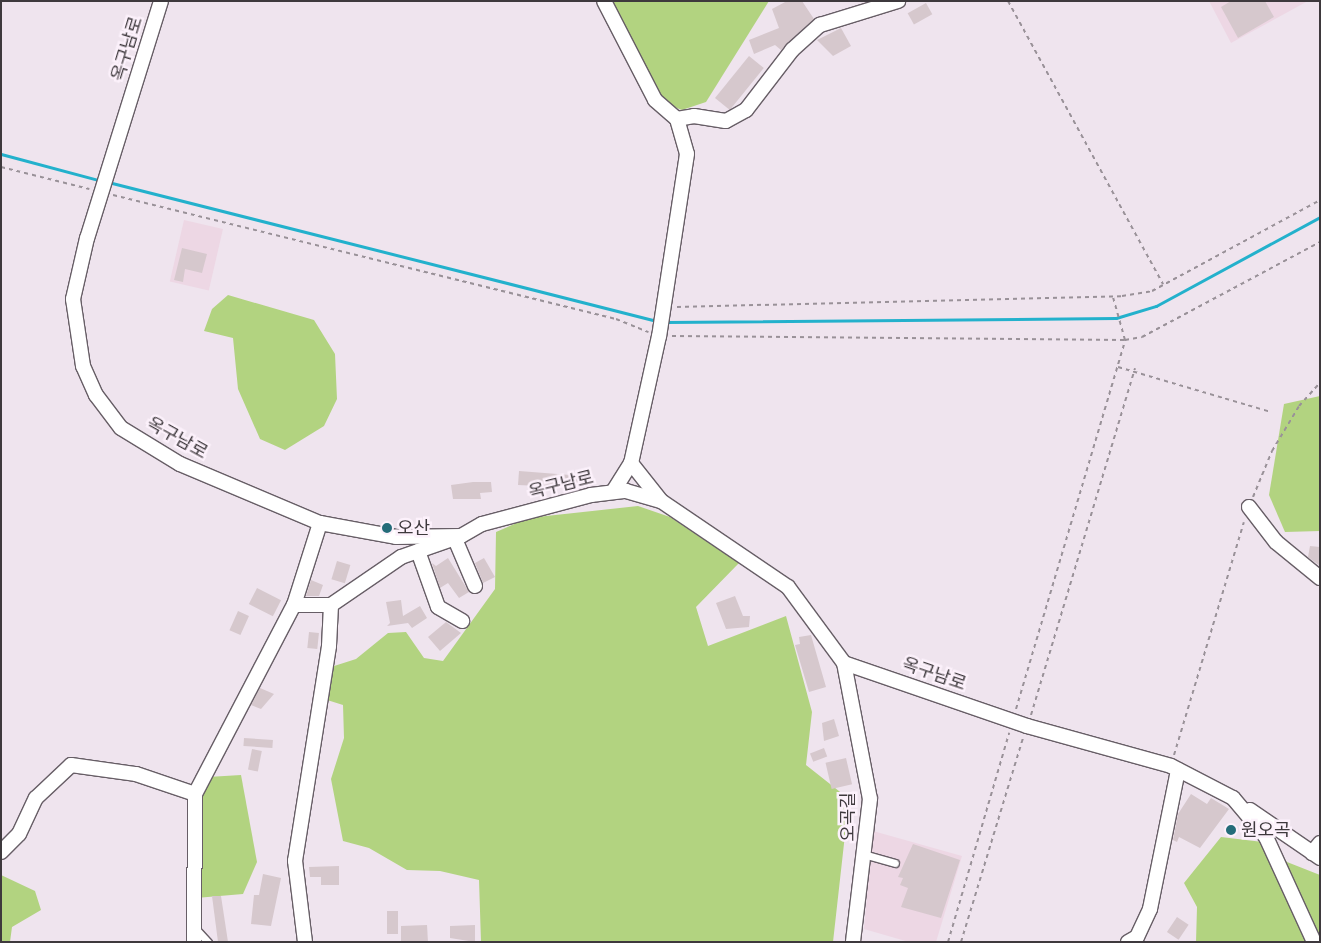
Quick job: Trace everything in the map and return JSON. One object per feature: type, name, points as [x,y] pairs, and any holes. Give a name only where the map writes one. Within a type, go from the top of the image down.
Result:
[{"type":"street","name":"옥구남로","points":[[161,1],[102,186],[73,299],[83,366],[96,395],[121,428],[180,464],[320,523],[396,537],[458,537],[482,524],[614,492],[661,501],[788,587],[844,662],[1027,726],[1174,768],[1234,798],[1266,837],[1314,942]]},
{"type":"street","points":[[604,1],[650,93],[677,119],[687,154]]},
{"type":"street","points":[[677,119],[694,116],[705,120],[726,120],[746,110],[792,50],[820,25],[898,1]]},
{"type":"street","points":[[614,492],[631,463],[659,329],[690,127],[705,120]]},
{"type":"street","points":[[631,463],[661,501]]},
{"type":"street","points":[[1249,507],[1276,542],[1320,578]]},
{"type":"street","points":[[194,942],[195,794],[294,605],[320,523]]},
{"type":"street","points":[[294,605],[331,605],[402,557],[458,537],[475,586]]},
{"type":"street","points":[[418,551],[438,607],[462,621]]},
{"type":"street","points":[[305,942],[295,860],[331,605]]},
{"type":"street","name":"오곡길","points":[[844,662],[870,799],[867,855],[853,942]]},
{"type":"street","points":[[1,852],[19,834],[36,798],[71,765],[136,774],[195,794]]},
{"type":"street","points":[[1128,942],[1136,937],[1150,909],[1174,768]]},
{"type":"street","points":[[1234,798],[1317,852]]},
{"type":"lane","points":[[867,855],[894,863]]},
{"type":"lane","points":[[193,926],[208,942]]},
{"type":"path","points":[[1008,1],[1163,285]]},
{"type":"path","points":[[661,311],[1113,296],[1152,291],[1320,200]]},
{"type":"path","points":[[948,942],[1125,340],[1123,326],[1116,313],[1113,296]]},
{"type":"path","points":[[1118,367],[1134,368],[1271,412]]},
{"type":"path","points":[[962,942],[1134,368]]},
{"type":"path","points":[[1174,768],[1249,507],[1272,451],[1299,406],[1320,383]]},
{"type":"shaded area","points":[[1209,1],[1308,1],[1231,43]]},
{"type":"shaded area","points":[[184,220],[223,229],[209,290],[170,281]]},
{"type":"shaded area","points":[[873,831],[962,856],[936,942],[909,942],[864,929]]},
{"type":"green space","points":[[769,1],[706,102],[682,110],[661,102],[617,20],[613,2]]},
{"type":"green space","points":[[228,295],[314,320],[335,354],[337,399],[324,426],[285,450],[260,439],[238,389],[233,338],[204,331],[212,309]]},
{"type":"green space","points":[[1320,396],[1320,531],[1285,532],[1269,495],[1284,404]]},
{"type":"green space","points":[[638,506],[670,517],[739,563],[696,607],[708,646],[786,616],[812,712],[806,765],[849,799],[833,942],[481,942],[479,880],[440,871],[407,870],[369,848],[343,841],[331,779],[344,738],[343,705],[324,699],[331,667],[356,659],[388,633],[406,632],[424,658],[443,661],[495,589],[496,532],[528,518]]},
{"type":"green space","points":[[241,775],[257,862],[243,894],[196,898],[195,796],[208,777]]},
{"type":"green space","points":[[1221,837],[1271,843],[1287,862],[1320,875],[1320,942],[1196,942],[1197,907],[1184,883]]},
{"type":"green space","points":[[1,875],[35,891],[41,910],[12,927],[10,942],[1,942]]},
{"type":"building","points":[[787,1],[802,1],[814,19],[781,50],[775,45],[754,54],[749,40],[779,28],[772,9]]},
{"type":"building","points":[[1231,1],[1265,1],[1274,17],[1238,38],[1221,7]]},
{"type":"building","points":[[926,3],[932,14],[914,25],[908,13]]},
{"type":"building","points":[[841,28],[851,46],[833,56],[817,40]]},
{"type":"building","points":[[749,56],[764,68],[730,110],[715,98]]},
{"type":"building","points":[[182,248],[207,254],[202,273],[185,269],[183,282],[174,280]]},
{"type":"building","points":[[519,471],[583,476],[581,488],[518,485]]},
{"type":"building","points":[[491,482],[492,492],[480,493],[481,499],[453,499],[451,485]]},
{"type":"building","points":[[1310,546],[1320,547],[1320,566],[1308,557]]},
{"type":"building","points":[[448,558],[469,592],[459,598],[448,583],[440,588],[432,563],[436,566]]},
{"type":"building","points":[[484,558],[495,577],[483,583],[475,563]]},
{"type":"building","points":[[337,561],[350,565],[345,583],[331,579]]},
{"type":"building","points":[[311,580],[323,585],[319,596],[306,596]]},
{"type":"building","points":[[257,588],[281,600],[273,616],[249,604]]},
{"type":"building","points":[[735,596],[743,616],[750,616],[749,627],[726,629],[716,603]]},
{"type":"building","points":[[401,600],[403,616],[420,606],[427,618],[412,628],[408,623],[387,626],[390,623],[386,602]]},
{"type":"building","points":[[238,611],[249,616],[240,635],[229,630]]},
{"type":"building","points":[[446,622],[461,633],[440,651],[428,637]]},
{"type":"building","points":[[309,632],[319,633],[317,649],[307,648]]},
{"type":"building","points":[[811,635],[826,687],[809,692],[795,645],[800,644],[799,637]]},
{"type":"building","points":[[260,688],[274,694],[261,709],[251,705]]},
{"type":"building","points":[[834,719],[839,736],[824,741],[822,723]]},
{"type":"building","points":[[244,738],[273,740],[272,748],[243,746]]},
{"type":"building","points":[[824,748],[827,756],[813,762],[810,753]]},
{"type":"building","points":[[252,749],[262,751],[258,772],[248,770]]},
{"type":"building","points":[[846,758],[852,784],[832,789],[826,763]]},
{"type":"building","points":[[1191,794],[1207,804],[1211,798],[1229,809],[1200,848],[1179,837],[1177,842],[1173,840],[1178,814]]},
{"type":"building","points":[[913,844],[960,860],[941,918],[901,907],[908,888],[900,885],[903,878],[898,877]]},
{"type":"building","points":[[339,866],[339,885],[321,885],[321,877],[310,877],[309,867]]},
{"type":"building","points":[[263,874],[281,878],[271,926],[251,924],[254,895],[259,895]]},
{"type":"building","points":[[212,896],[221,896],[228,942],[218,942]]},
{"type":"building","points":[[387,911],[398,911],[398,934],[387,934]]},
{"type":"building","points":[[1177,917],[1189,925],[1179,940],[1167,932]]},
{"type":"building","points":[[427,925],[428,942],[401,941],[401,926]]},
{"type":"building","points":[[475,925],[475,942],[450,938],[450,926]]},
{"type":"waterway","points":[[1,154],[102,181]]},
{"type":"waterway","points":[[108,182],[657,321]]},
{"type":"waterway","points":[[666,322],[1116,318],[1156,306],[1320,217]]},
{"type":"place","name":"오산","points":[[387,528]]},
{"type":"place","name":"원오곡","points":[[1231,830]]}]
